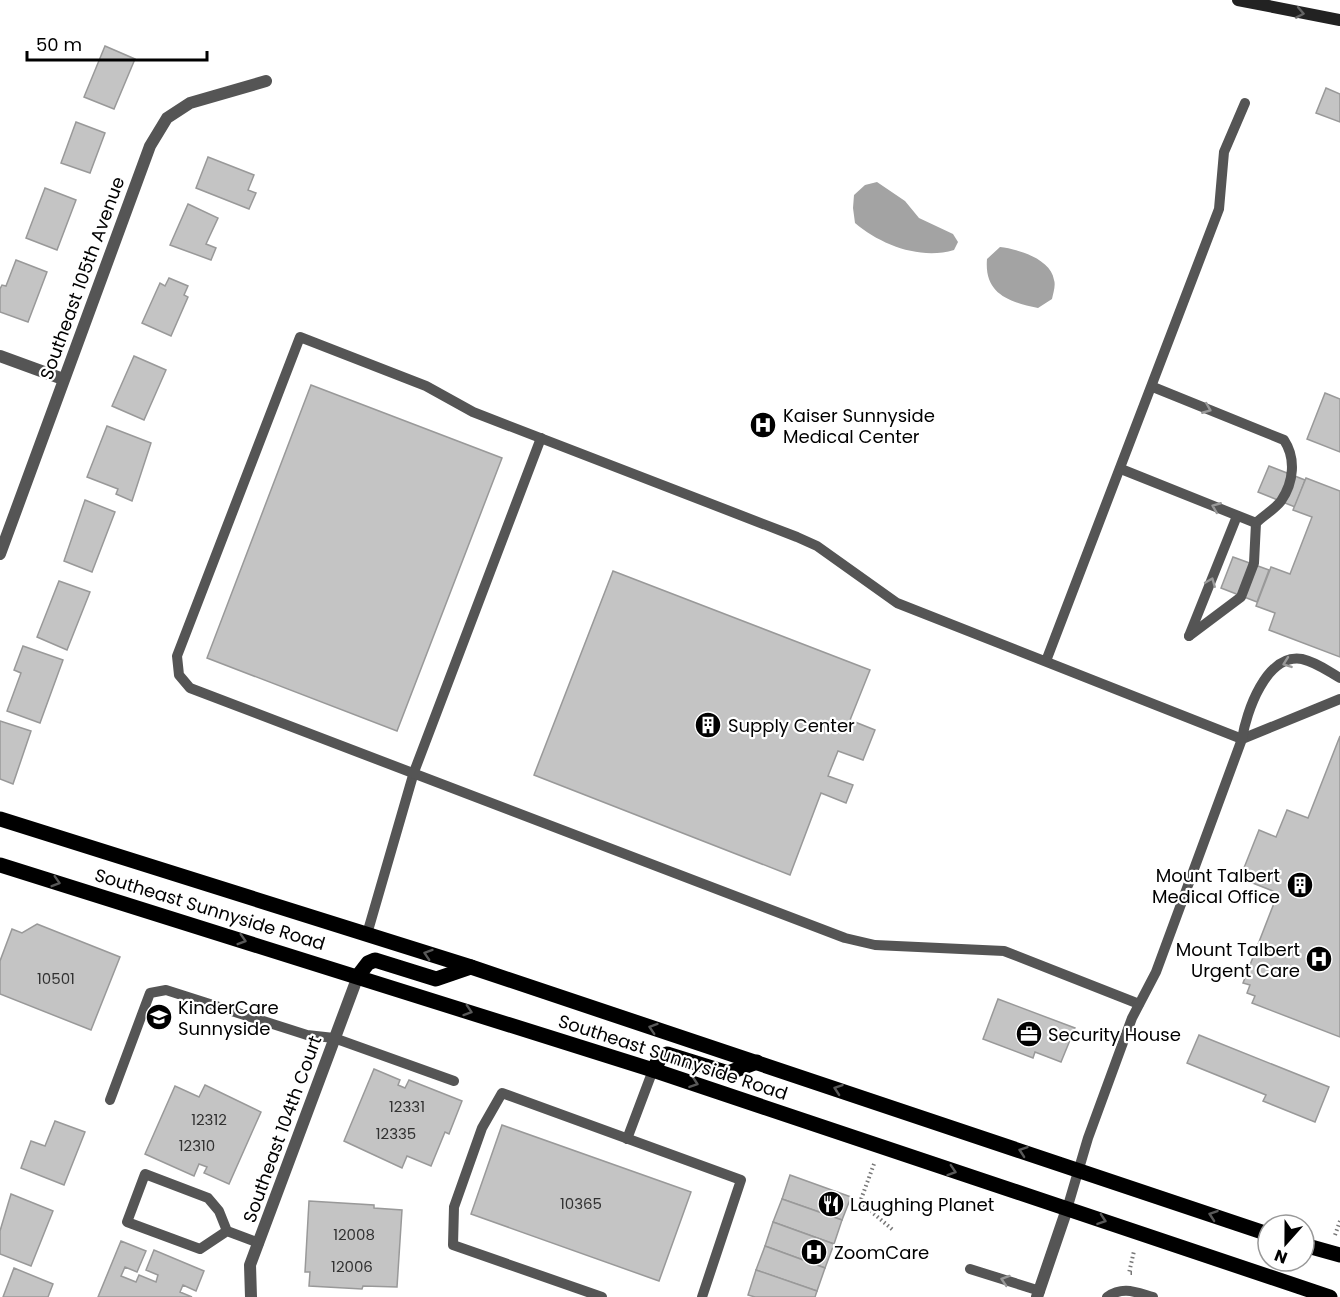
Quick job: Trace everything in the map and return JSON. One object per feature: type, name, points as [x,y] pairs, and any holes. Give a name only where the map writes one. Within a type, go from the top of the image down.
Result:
[{"type":"main road","points":[[1238,0],[1340,20]]},
{"type":"main road","name":"Southeast Sunnyside Road","points":[[0,819],[471,968],[1256,1230]]},
{"type":"main road","name":"Southeast Sunnyside Road","points":[[0,865],[653,1070],[1330,1297]]},
{"type":"main road","points":[[358,976],[368,963],[375,960],[436,980],[471,968]]},
{"type":"main road","points":[[653,1070],[660,1058],[667,1054],[728,1073],[757,1062]]},
{"type":"main road","points":[[1316,1248],[1340,1255]]},
{"type":"street","name":"Southeast 105th Avenue","points":[[0,554],[150,147],[167,118],[190,102],[266,81]]},
{"type":"street","points":[[0,356],[63,379]]},
{"type":"street","name":"Southeast 104th Court","points":[[251,1297],[250,1265],[358,976]]},
{"type":"street","points":[[1039,1294],[1067,1209]]},
{"type":"lane","points":[[1046,662],[1153,387],[1219,209],[1224,152],[1245,103]]},
{"type":"lane","points":[[1139,1004],[1004,951],[875,945],[845,938],[190,688],[179,675],[177,656],[300,337],[426,386],[473,412],[797,537],[817,546],[897,603],[1242,739],[1340,699]]},
{"type":"lane","points":[[1153,387],[1284,440],[1293,454],[1291,475],[1281,501],[1256,523],[1254,563],[1241,597],[1189,636],[1237,516]]},
{"type":"lane","points":[[367,934],[414,772],[541,438]]},
{"type":"lane","points":[[1121,470],[1256,523]]},
{"type":"lane","points":[[1067,1209],[1078,1170],[1124,1040],[1156,972],[1242,739],[1246,714],[1261,686],[1280,664],[1300,659],[1315,664],[1340,678]]},
{"type":"lane","points":[[110,1100],[150,993],[166,990],[307,1035],[334,1038],[454,1082]]},
{"type":"lane","points":[[627,1138],[653,1070]]},
{"type":"lane","points":[[602,1297],[453,1245],[454,1207],[482,1128],[502,1093],[741,1180],[702,1297]]},
{"type":"lane","points":[[145,1174],[208,1198],[219,1211],[226,1231],[200,1249],[127,1222],[145,1174]]},
{"type":"lane","points":[[226,1231],[259,1243]]},
{"type":"lane","points":[[970,1269],[1039,1294]]},
{"type":"lane","points":[[1107,1297],[1118,1290],[1153,1297]]},
{"type":"path","points":[[881,1147],[860,1202],[893,1230]]},
{"type":"path","points":[[1137,1232],[1129,1273],[1145,1278],[1140,1293]]},
{"type":"shaded area","points":[[877,182],[905,201],[919,218],[953,234],[958,242],[954,250],[941,253],[915,252],[889,244],[855,223],[854,195],[865,185]]},
{"type":"shaded area","points":[[1000,247],[1033,256],[1047,266],[1055,282],[1052,299],[1038,308],[1008,299],[994,288],[987,271],[987,259]]},
{"type":"building","points":[[105,46],[135,59],[114,109],[84,97]]},
{"type":"building","points":[[1326,88],[1340,94],[1340,122],[1316,113]]},
{"type":"building","points":[[76,122],[105,133],[90,173],[61,163]]},
{"type":"building","points":[[208,157],[254,175],[248,190],[256,193],[249,209],[196,188]]},
{"type":"building","points":[[45,188],[76,200],[57,250],[26,238]]},
{"type":"building","points":[[188,204],[218,218],[206,244],[216,248],[211,260],[170,245]]},
{"type":"building","points":[[16,260],[47,272],[28,322],[0,312],[0,289],[2,285],[6,286]]},
{"type":"building","points":[[169,278],[188,286],[184,295],[188,297],[171,336],[142,323],[160,283],[165,286]]},
{"type":"building","points":[[134,356],[166,370],[144,420],[112,406]]},
{"type":"building","points":[[311,385],[502,458],[397,731],[207,658]]},
{"type":"building","points":[[1325,393],[1340,399],[1340,452],[1307,439]]},
{"type":"building","points":[[107,426],[151,443],[132,501],[116,494],[118,489],[87,477]]},
{"type":"building","points":[[1269,466],[1305,480],[1295,507],[1258,492]]},
{"type":"building","points":[[1306,478],[1340,491],[1340,657],[1269,630],[1275,613],[1256,606],[1271,567],[1290,574],[1312,517],[1293,510]]},
{"type":"building","points":[[85,500],[115,512],[92,572],[64,561]]},
{"type":"building","points":[[1233,557],[1269,570],[1257,602],[1221,588]]},
{"type":"building","name":"Supply Center","points":[[613,571],[870,670],[850,720],[875,730],[863,760],[838,751],[828,776],[853,785],[846,803],[821,793],[790,875],[534,775]]},
{"type":"building","points":[[59,581],[90,592],[67,650],[37,637]]},
{"type":"building","points":[[23,646],[63,660],[40,723],[7,711],[21,673],[14,670]]},
{"type":"building","points":[[0,721],[31,731],[13,784],[0,779]]},
{"type":"building","name":"Mount Talbert Medical Office","points":[[1340,736],[1340,1037],[1252,1003],[1255,996],[1247,993],[1250,985],[1243,983],[1278,893],[1240,878],[1259,830],[1276,837],[1287,810],[1308,818]]},
{"type":"building","points":[[37,924],[120,957],[91,1030],[0,994],[0,961],[12,929],[22,933]]},
{"type":"building","name":"Security House","points":[[998,999],[1075,1028],[1061,1062],[1035,1052],[1033,1058],[983,1039]]},
{"type":"building","points":[[1199,1035],[1329,1087],[1315,1122],[1263,1101],[1266,1095],[1187,1063]]},
{"type":"building","points":[[374,1069],[400,1080],[398,1085],[405,1088],[409,1080],[462,1101],[449,1134],[445,1132],[431,1166],[407,1156],[402,1168],[344,1141]]},
{"type":"building","points":[[205,1085],[261,1112],[229,1184],[204,1173],[207,1167],[199,1164],[194,1176],[145,1154],[175,1086],[199,1097]]},
{"type":"building","points":[[55,1121],[85,1132],[64,1185],[21,1168],[31,1141],[45,1146]]},
{"type":"building","points":[[502,1125],[691,1192],[659,1281],[471,1214]]},
{"type":"building","points":[[790,1175],[851,1197],[842,1220],[782,1199]]},
{"type":"building","points":[[11,1194],[53,1211],[31,1266],[0,1254],[0,1231]]},
{"type":"building","points":[[782,1199],[842,1220],[834,1244],[773,1222]]},
{"type":"building","points":[[309,1201],[374,1205],[374,1208],[402,1210],[397,1287],[363,1286],[362,1289],[309,1286],[310,1272],[305,1272]]},
{"type":"building","points":[[773,1222],[834,1244],[825,1268],[765,1246]]},
{"type":"building","points":[[121,1241],[146,1251],[137,1272],[125,1267],[121,1276],[136,1282],[139,1275],[156,1282],[158,1275],[146,1270],[154,1250],[204,1271],[196,1291],[183,1285],[180,1292],[192,1297],[98,1297]]},
{"type":"building","points":[[765,1246],[825,1268],[817,1291],[756,1270]]},
{"type":"building","points":[[14,1268],[53,1284],[48,1297],[3,1297]]},
{"type":"building","points":[[756,1270],[817,1291],[815,1297],[748,1295]]},
{"type":"place","name":"Kaiser Sunnyside Medical Center","points":[[763,425]]},
{"type":"place","name":"Supply Center","points":[[708,725]]},
{"type":"place","name":"Mount Talbert Medical Office","points":[[1300,885]]},
{"type":"place","name":"Mount Talbert Urgent Care","points":[[1319,959]]},
{"type":"place","name":"KinderCare Sunnyside","points":[[159,1017]]},
{"type":"place","name":"Security House","points":[[1029,1034]]},
{"type":"place","name":"Laughing Planet","points":[[831,1204]]},
{"type":"place","name":"ZoomCare","points":[[814,1252]]}]
